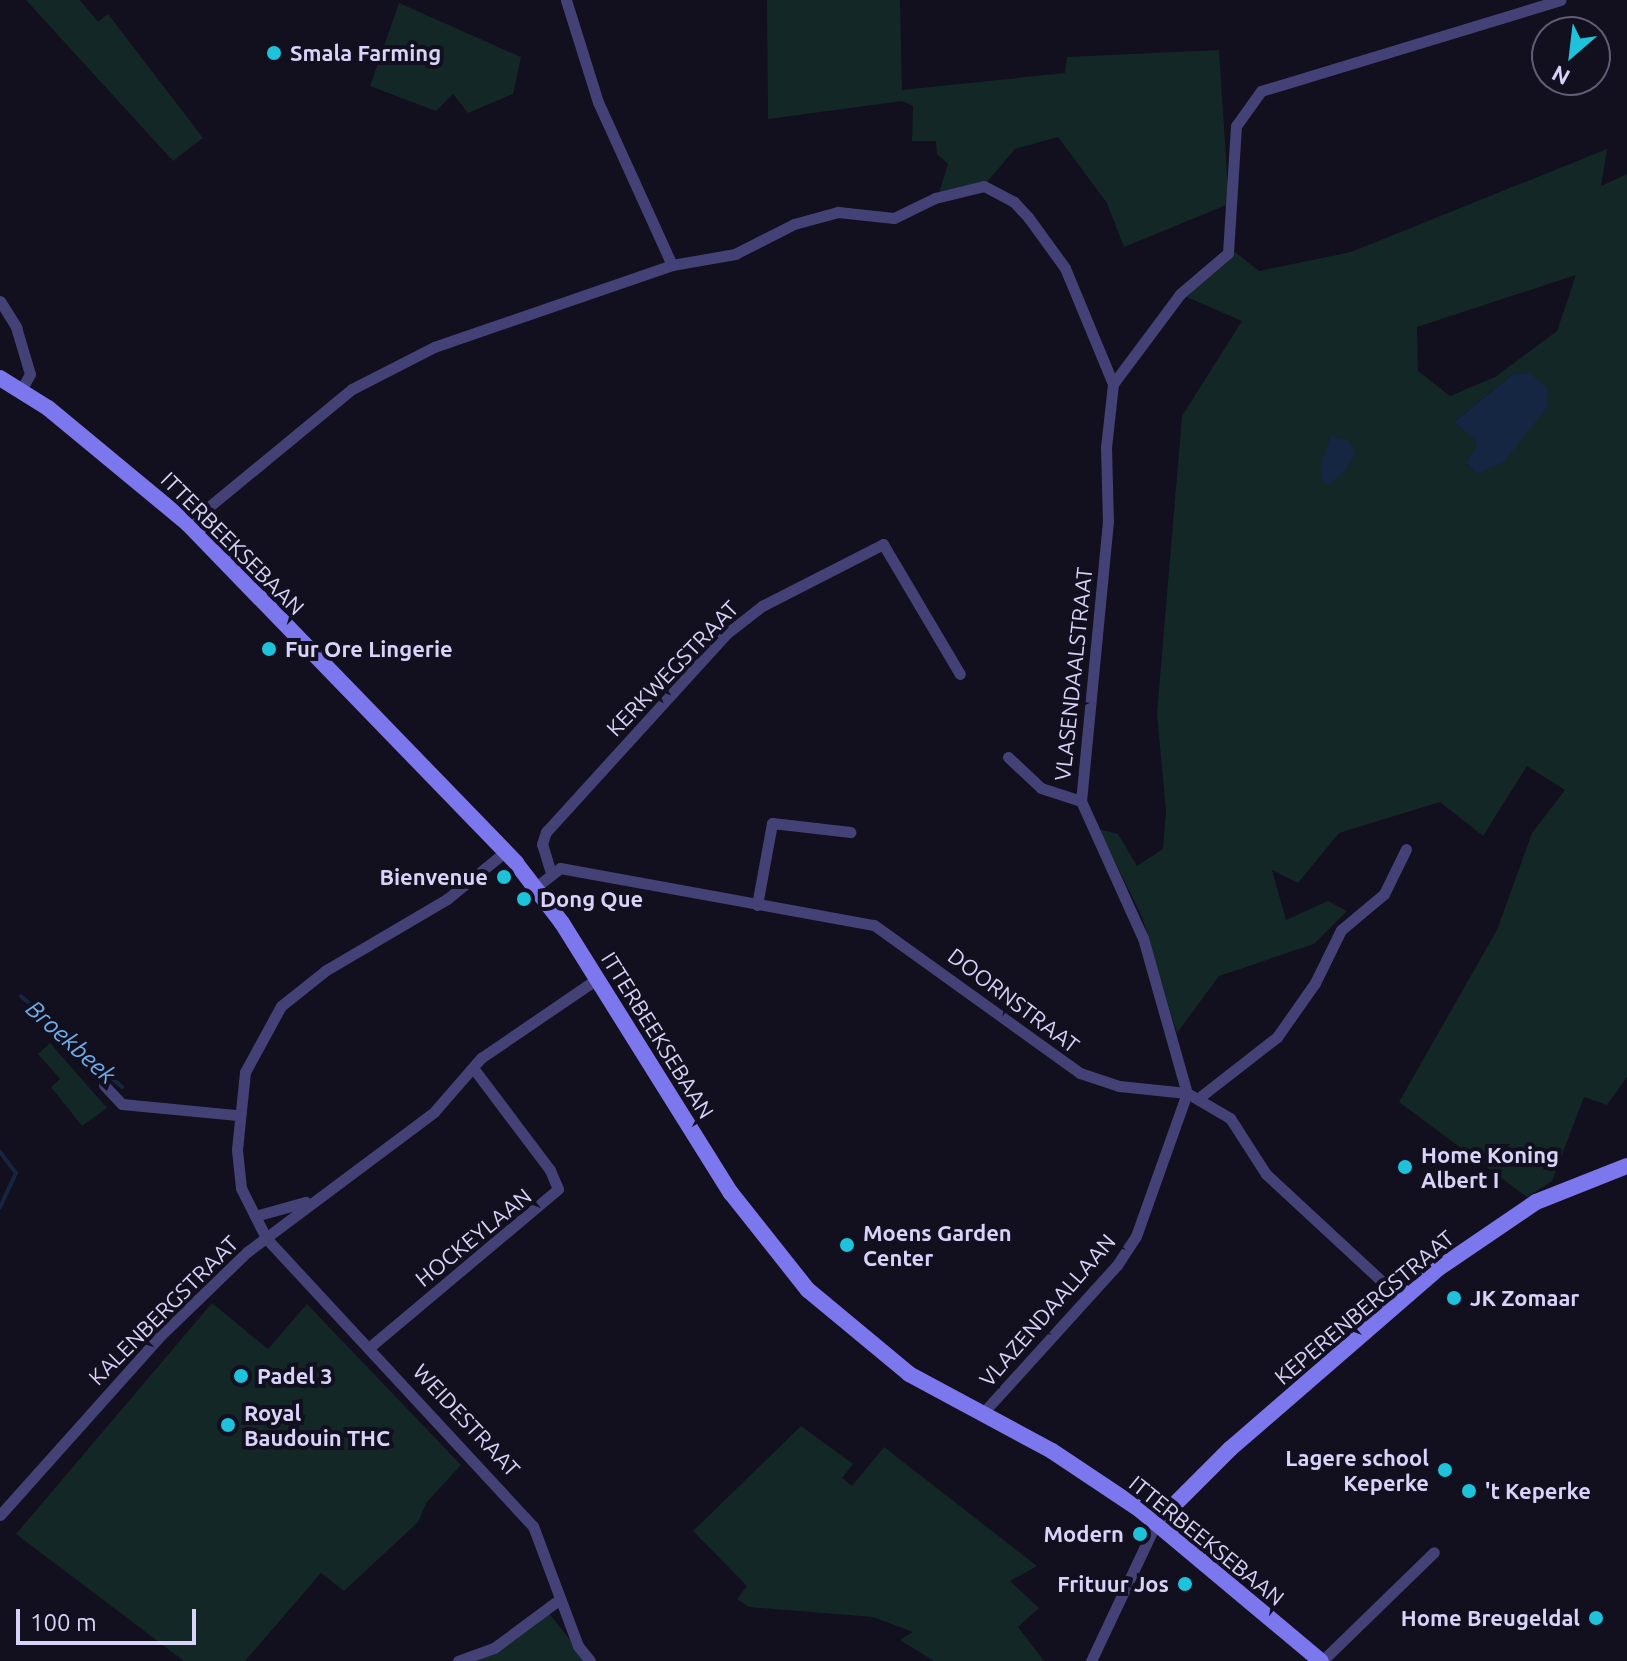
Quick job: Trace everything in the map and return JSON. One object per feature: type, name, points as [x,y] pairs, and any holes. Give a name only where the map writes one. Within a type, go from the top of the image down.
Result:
[{"type":"main road","name":"ITTERBEEKSEBAAN","points":[[0,378],[21,390],[188,524],[536,887],[731,1193],[788,1268],[865,1342],[981,1415],[1052,1451],[1156,1523],[1321,1661]]},
{"type":"main road","name":"KEPERENBERGSTRAAT","points":[[1156,1523],[1230,1449],[1401,1299],[1536,1202],[1627,1166]]},
{"type":"street","points":[[566,0],[598,102],[672,265]]},
{"type":"street","points":[[1111,378],[1180,294],[1228,253],[1236,126],[1261,91],[1561,0]]},
{"type":"street","points":[[188,524],[352,389],[434,347],[672,265],[735,254],[811,218],[838,212],[894,218],[935,198],[984,186],[1014,202],[1044,238],[1088,315],[1111,378]]},
{"type":"street","points":[[0,301],[16,327],[30,374],[21,390]]},
{"type":"street","name":"VLASENDAALSTRAAT","points":[[1111,378],[1106,447],[1108,521],[1081,801],[1143,938],[1187,1093]]},
{"type":"street","name":"KERKWEGSTRAAT","points":[[551,873],[542,844],[546,832],[726,634],[762,606],[883,544],[960,674]]},
{"type":"street","points":[[1008,757],[1041,788],[1081,801]]},
{"type":"street","points":[[757,905],[772,823],[850,832]]},
{"type":"street","points":[[1200,1097],[1277,1037],[1315,983],[1341,930],[1384,894],[1406,849]]},
{"type":"street","name":"KALENBERGSTRAAT","points":[[0,1515],[161,1335],[266,1238],[241,1188],[237,1115],[248,1062],[288,998],[325,971],[447,899],[505,852]]},
{"type":"street","name":"DOORNSTRAAT","points":[[551,873],[560,868],[874,925],[1080,1073],[1119,1086],[1187,1093],[1200,1097],[1230,1118],[1266,1174],[1300,1209],[1347,1245],[1401,1299]]},
{"type":"street","points":[[536,887],[551,873]]},
{"type":"street","points":[[266,1238],[434,1112],[473,1068],[597,979]]},
{"type":"street","name":"HOCKEYLAAN","points":[[371,1346],[558,1189],[550,1170],[473,1068]]},
{"type":"street","points":[[104,1085],[122,1104],[237,1115]]},
{"type":"street","name":"VLAZENDAALLAAN","points":[[981,1415],[1117,1265],[1136,1236],[1187,1093]]},
{"type":"street","points":[[255,1216],[314,1199]]},
{"type":"street","name":"WEIDESTRAAT","points":[[266,1238],[371,1346],[533,1526],[560,1599],[590,1661]]},
{"type":"street","points":[[1091,1661],[1156,1523]]},
{"type":"street","points":[[1321,1661],[1434,1552]]},
{"type":"street","points":[[458,1661],[494,1648],[560,1599]]},
{"type":"green space","points":[[26,0],[80,0],[98,22],[108,14],[203,138],[173,161]]},
{"type":"green space","points":[[767,0],[900,0],[902,90],[1065,73],[1067,57],[1219,50],[1229,204],[1124,247],[1107,203],[1058,137],[1015,149],[987,182],[939,193],[948,164],[937,154],[936,141],[912,141],[913,106],[902,101],[768,119]]},
{"type":"green space","points":[[399,3],[521,57],[513,94],[468,113],[453,94],[436,111],[370,86]]},
{"type":"green space","points":[[1607,149],[1601,186],[1627,174],[1627,1077],[1607,1105],[1584,1097],[1552,1181],[1527,1197],[1399,1102],[1497,930],[1532,833],[1565,790],[1527,766],[1483,836],[1440,802],[1339,833],[1298,883],[1272,870],[1286,920],[1328,901],[1347,911],[1314,944],[1219,976],[1177,1033],[1142,917],[1099,829],[1118,834],[1137,866],[1163,849],[1166,811],[1157,714],[1182,416],[1242,321],[1180,294],[1228,253],[1235,252],[1259,271],[1351,252]],"holes":[[[1576,275],[1557,331],[1495,377],[1450,396],[1418,371],[1417,327]],[[1513,374],[1477,474],[1466,463],[1479,442],[1454,422]]]},
{"type":"green space","points":[[50,1043],[107,1108],[82,1126],[51,1087],[60,1079],[38,1054]]},
{"type":"green space","name":"Royal Baudouin THC","points":[[212,1303],[268,1349],[307,1304],[461,1465],[427,1502],[418,1522],[344,1591],[321,1573],[245,1661],[184,1661],[16,1534]]},
{"type":"green space","points":[[801,1426],[853,1464],[842,1478],[852,1486],[884,1447],[1037,1566],[1010,1581],[1039,1608],[1018,1627],[1044,1661],[934,1661],[900,1640],[913,1632],[873,1617],[749,1607],[737,1599],[747,1586],[693,1531]]},
{"type":"green space","points":[[548,1612],[587,1661],[478,1661]]},
{"type":"water","points":[[1513,374],[1530,374],[1547,387],[1548,406],[1505,461],[1477,474],[1466,463],[1478,442],[1454,422]]},
{"type":"water","points":[[1331,436],[1348,440],[1356,452],[1345,471],[1328,485],[1322,481],[1321,464]]},
{"type":"waterway","name":"Broekbeek","points":[[21,996],[122,1087]]},
{"type":"waterway","name":"Broekbeek","points":[[0,1152],[16,1173],[0,1208]]},
{"type":"place","name":"Smala Farming","points":[[274,53]]},
{"type":"place","name":"Fur Ore Lingerie","points":[[269,649]]},
{"type":"place","name":"Bienvenue","points":[[504,877]]},
{"type":"place","name":"Dong Que","points":[[524,899]]},
{"type":"place","name":"Home Koning Albert I","points":[[1405,1167]]},
{"type":"place","name":"Moens Garden Center","points":[[847,1245]]},
{"type":"place","name":"JK Zomaar","points":[[1454,1298]]},
{"type":"place","name":"Padel 3","points":[[241,1376]]},
{"type":"place","name":"Royal Baudouin THC","points":[[228,1425]]},
{"type":"place","name":"Lagere school Keperke","points":[[1445,1470]]},
{"type":"place","name":"'t Keperke","points":[[1469,1491]]},
{"type":"place","name":"Modern","points":[[1140,1534]]},
{"type":"place","name":"Frituur Jos","points":[[1185,1584]]},
{"type":"place","name":"Home Breugeldal","points":[[1596,1618]]}]
